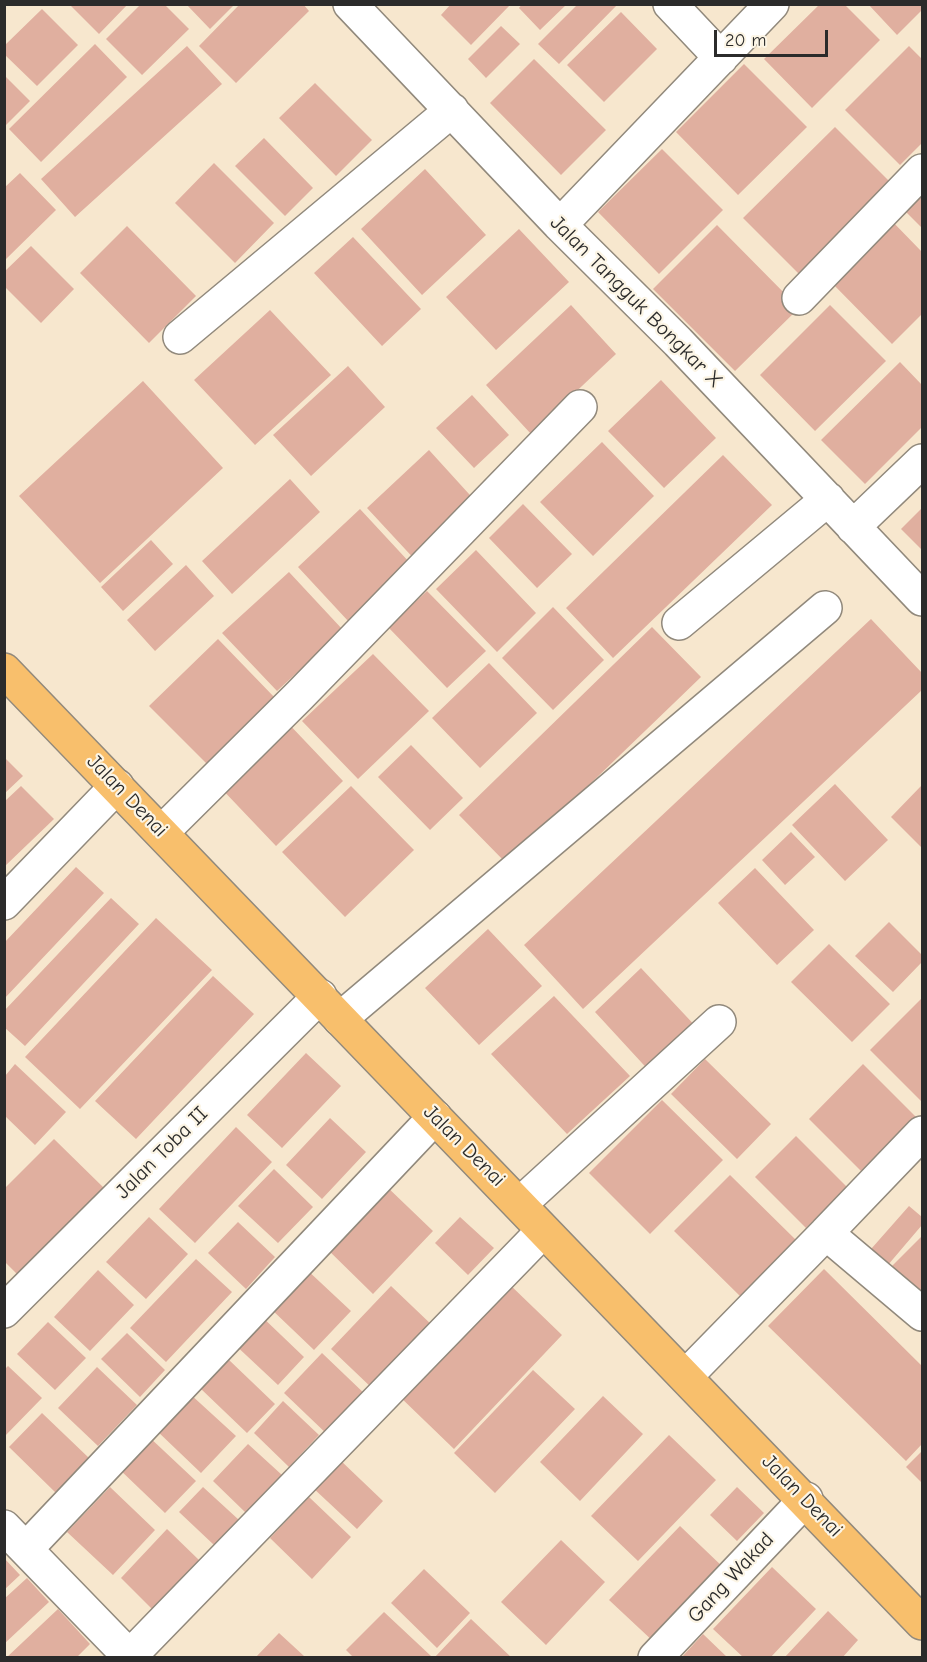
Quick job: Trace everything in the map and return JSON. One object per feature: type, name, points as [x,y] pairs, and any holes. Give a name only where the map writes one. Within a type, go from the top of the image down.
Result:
[{"type":"main road","name":"Jalan Denai","points":[[8,679],[162,832],[435,1118],[520,1203],[543,1231],[806,1499],[922,1623]]},
{"type":"street","name":"Jalan Tangguk Bongkar X","points":[[350,4],[560,225],[678,342],[922,599]]},
{"type":"street","points":[[670,4],[721,58]]},
{"type":"street","points":[[560,225],[772,4]]},
{"type":"street","points":[[180,337],[452,110]]},
{"type":"street","points":[[799,298],[922,171]]},
{"type":"street","points":[[162,832],[300,696],[580,407]]},
{"type":"street","points":[[853,527],[922,461]]},
{"type":"street","points":[[679,623],[828,500]]},
{"type":"street","name":"Jalan Toba II","points":[[4,1311],[330,1007],[825,608]]},
{"type":"street","points":[[4,903],[117,786]]},
{"type":"street","points":[[520,1203],[719,1022]]},
{"type":"street","points":[[435,1118],[15,1538],[130,1657],[543,1231]]},
{"type":"street","points":[[686,1376],[922,1133]]},
{"type":"street","points":[[826,1233],[922,1314]]},
{"type":"street","name":"Gang Wakad","points":[[655,1658],[806,1499]]},
{"type":"building","points":[[69,4],[128,4],[99,34]]},
{"type":"building","points":[[141,4],[164,4],[189,29],[142,75],[106,39]]},
{"type":"building","points":[[186,4],[235,4],[210,29]]},
{"type":"building","points":[[240,4],[303,4],[309,11],[236,83],[199,46]]},
{"type":"building","points":[[451,4],[511,4],[471,45],[441,15]]},
{"type":"building","points":[[522,4],[567,4],[540,30],[519,8]]},
{"type":"building","points":[[578,4],[618,4],[559,64],[538,44]]},
{"type":"building","points":[[820,4],[844,4],[880,40],[812,108],[764,59]]},
{"type":"building","points":[[868,4],[922,4],[922,10],[897,35]]},
{"type":"building","points":[[42,9],[78,45],[37,86],[4,54],[4,46]]},
{"type":"building","points":[[621,12],[657,49],[604,102],[567,65]]},
{"type":"building","points":[[501,26],[520,44],[486,78],[468,59]]},
{"type":"building","points":[[95,44],[127,77],[41,162],[9,129]]},
{"type":"building","points":[[187,46],[222,84],[75,217],[41,179]]},
{"type":"building","points":[[909,46],[922,59],[922,143],[900,165],[845,110]]},
{"type":"building","points":[[534,59],[606,130],[561,175],[490,103]]},
{"type":"building","points":[[744,64],[807,127],[738,195],[676,132]]},
{"type":"building","points":[[4,75],[30,101],[4,127]]},
{"type":"building","points":[[315,83],[372,140],[336,176],[279,118]]},
{"type":"building","points":[[835,127],[892,184],[800,275],[743,218]]},
{"type":"building","points":[[264,138],[313,188],[285,216],[235,166]]},
{"type":"building","points":[[662,149],[723,210],[659,274],[598,212]]},
{"type":"building","points":[[214,163],[274,223],[235,263],[175,203]]},
{"type":"building","points":[[425,169],[486,235],[422,295],[361,229]]},
{"type":"building","points":[[20,173],[56,210],[4,261],[4,188]]},
{"type":"building","points":[[922,192],[922,228],[904,210]]},
{"type":"building","points":[[889,218],[922,252],[922,314],[892,344],[828,279]]},
{"type":"building","points":[[717,225],[799,308],[735,371],[653,289]]},
{"type":"building","points":[[127,226],[196,296],[149,343],[80,273]]},
{"type":"building","points":[[519,229],[569,282],[496,350],[446,297]]},
{"type":"building","points":[[353,237],[421,309],[382,346],[314,273]]},
{"type":"building","points":[[31,246],[74,289],[41,323],[4,286],[4,272]]},
{"type":"building","points":[[571,305],[616,354],[531,434],[486,385]]},
{"type":"building","points":[[830,305],[886,361],[815,431],[760,375]]},
{"type":"building","points":[[270,310],[331,375],[255,445],[194,380]]},
{"type":"building","points":[[900,362],[922,385],[922,427],[865,484],[821,440]]},
{"type":"building","points":[[348,366],[385,407],[311,476],[273,435]]},
{"type":"building","points":[[661,380],[716,438],[664,488],[608,431]]},
{"type":"building","points":[[143,381],[223,468],[100,583],[19,496]]},
{"type":"building","points":[[472,395],[509,435],[474,468],[436,428]]},
{"type":"building","points":[[602,442],[654,496],[593,556],[540,502]]},
{"type":"building","points":[[429,450],[479,505],[418,563],[367,508]]},
{"type":"building","points":[[723,455],[772,505],[613,658],[566,608]]},
{"type":"building","points":[[290,479],[320,512],[232,594],[202,561]]},
{"type":"building","points":[[523,504],[572,554],[537,588],[489,538]]},
{"type":"building","points":[[922,508],[922,550],[901,529]]},
{"type":"building","points":[[360,509],[411,564],[349,622],[298,567]]},
{"type":"building","points":[[151,540],[173,564],[123,611],[101,587]]},
{"type":"building","points":[[476,550],[536,613],[497,652],[436,589]]},
{"type":"building","points":[[186,565],[214,596],[155,651],[127,620]]},
{"type":"building","points":[[289,572],[343,630],[277,691],[222,633]]},
{"type":"building","points":[[427,591],[486,651],[447,688],[388,627]]},
{"type":"building","points":[[553,607],[604,660],[553,710],[502,658]]},
{"type":"building","points":[[871,619],[922,673],[922,690],[583,1009],[524,945]]},
{"type":"building","points":[[652,627],[701,677],[507,864],[459,815]]},
{"type":"building","points":[[218,639],[276,699],[208,765],[149,706]]},
{"type":"building","points":[[373,654],[429,711],[358,779],[302,721]]},
{"type":"building","points":[[489,663],[537,713],[480,768],[432,718]]},
{"type":"building","points":[[285,720],[343,781],[276,846],[218,785]]},
{"type":"building","points":[[411,745],[463,798],[430,830],[378,777]]},
{"type":"building","points":[[4,757],[23,776],[4,794]]},
{"type":"building","points":[[835,784],[888,840],[845,881],[792,825]]},
{"type":"building","points":[[922,785],[922,848],[891,817]]},
{"type":"building","points":[[21,786],[54,819],[4,867],[4,802]]},
{"type":"building","points":[[351,786],[414,850],[345,917],[282,852]]},
{"type":"building","points":[[791,832],[815,857],[785,885],[762,860]]},
{"type":"building","points":[[76,867],[104,893],[4,999],[4,943]]},
{"type":"building","points":[[755,868],[814,930],[777,965],[718,903]]},
{"type":"building","points":[[111,898],[139,924],[25,1046],[4,1027],[4,1011]]},
{"type":"building","points":[[156,918],[212,970],[80,1109],[25,1057]]},
{"type":"building","points":[[889,922],[922,955],[922,962],[893,992],[855,956]]},
{"type":"building","points":[[488,929],[542,986],[479,1045],[425,988]]},
{"type":"building","points":[[829,944],[890,1004],[852,1042],[791,982]]},
{"type":"building","points":[[641,968],[700,1031],[653,1075],[595,1012]]},
{"type":"building","points":[[213,976],[254,1014],[136,1139],[95,1101]]},
{"type":"building","points":[[554,996],[630,1076],[567,1134],[491,1054]]},
{"type":"building","points":[[922,998],[922,1102],[870,1050]]},
{"type":"building","points":[[306,1053],[341,1086],[282,1148],[247,1115]]},
{"type":"building","points":[[705,1059],[771,1124],[737,1159],[671,1094]]},
{"type":"building","points":[[15,1064],[66,1112],[35,1145],[5,1116],[5,1076]]},
{"type":"building","points":[[863,1064],[916,1117],[861,1171],[809,1119]]},
{"type":"building","points":[[662,1100],[723,1160],[650,1234],[589,1173]]},
{"type":"building","points":[[330,1118],[366,1152],[322,1199],[286,1165]]},
{"type":"building","points":[[236,1127],[272,1162],[195,1243],[159,1209]]},
{"type":"building","points":[[796,1136],[847,1187],[806,1228],[755,1177]]},
{"type":"building","points":[[54,1139],[104,1188],[18,1275],[4,1261],[4,1189]]},
{"type":"building","points":[[274,1169],[313,1207],[278,1243],[238,1206]]},
{"type":"building","points":[[730,1175],[797,1241],[742,1298],[674,1231]]},
{"type":"building","points":[[383,1183],[433,1231],[373,1294],[323,1245]]},
{"type":"building","points":[[909,1206],[922,1217],[922,1225],[882,1272],[864,1257]]},
{"type":"building","points":[[149,1217],[188,1254],[146,1299],[106,1262]]},
{"type":"building","points":[[460,1217],[494,1248],[468,1275],[435,1243]]},
{"type":"building","points":[[238,1222],[275,1257],[246,1289],[208,1253]]},
{"type":"building","points":[[922,1236],[922,1306],[887,1271]]},
{"type":"building","points":[[196,1259],[232,1292],[166,1362],[130,1328]]},
{"type":"building","points":[[305,1268],[351,1311],[314,1350],[269,1307]]},
{"type":"building","points":[[824,1269],[922,1366],[922,1444],[906,1461],[768,1326]]},
{"type":"building","points":[[98,1270],[134,1305],[90,1351],[54,1317]]},
{"type":"building","points":[[506,1281],[562,1335],[454,1449],[397,1394]]},
{"type":"building","points":[[391,1286],[434,1327],[374,1390],[331,1349]]},
{"type":"building","points":[[258,1313],[304,1357],[278,1385],[231,1341]]},
{"type":"building","points":[[48,1322],[86,1358],[55,1390],[17,1354]]},
{"type":"building","points":[[127,1333],[165,1370],[140,1397],[101,1359]]},
{"type":"building","points":[[322,1353],[368,1397],[330,1437],[284,1393]]},
{"type":"building","points":[[228,1359],[275,1404],[247,1433],[200,1388]]},
{"type":"building","points":[[8,1366],[42,1398],[4,1437],[4,1370]]},
{"type":"building","points":[[97,1367],[137,1405],[98,1446],[58,1408]]},
{"type":"building","points":[[533,1370],[575,1409],[495,1493],[454,1453]]},
{"type":"building","points":[[189,1393],[236,1436],[201,1473],[155,1429]]},
{"type":"building","points":[[603,1396],[643,1434],[580,1501],[540,1462]]},
{"type":"building","points":[[283,1401],[319,1435],[289,1467],[254,1433]]},
{"type":"building","points":[[42,1413],[89,1458],[56,1493],[9,1447]]},
{"type":"building","points":[[147,1435],[196,1481],[165,1513],[117,1467]]},
{"type":"building","points":[[669,1435],[716,1480],[638,1561],[591,1516]]},
{"type":"building","points":[[248,1444],[282,1475],[246,1513],[213,1481]]},
{"type":"building","points":[[922,1451],[922,1483],[906,1467]]},
{"type":"building","points":[[339,1459],[383,1501],[357,1529],[312,1487]]},
{"type":"building","points":[[110,1487],[155,1530],[113,1575],[67,1532]]},
{"type":"building","points":[[203,1487],[239,1520],[214,1545],[179,1512]]},
{"type":"building","points":[[737,1487],[764,1513],[737,1541],[710,1515]]},
{"type":"building","points":[[309,1497],[351,1537],[312,1579],[270,1538]]},
{"type":"building","points":[[680,1526],[725,1569],[655,1643],[609,1600]]},
{"type":"building","points":[[167,1529],[200,1561],[153,1610],[121,1578]]},
{"type":"building","points":[[561,1540],[605,1582],[546,1645],[501,1602]]},
{"type":"building","points":[[4,1558],[20,1575],[4,1590]]},
{"type":"building","points":[[772,1567],[816,1609],[770,1658],[744,1658],[713,1629]]},
{"type":"building","points":[[424,1569],[470,1613],[437,1648],[391,1603]]},
{"type":"building","points":[[27,1578],[49,1602],[4,1644],[4,1599]]},
{"type":"building","points":[[58,1609],[90,1644],[76,1658],[6,1658]]},
{"type":"building","points":[[828,1611],[858,1640],[842,1658],[784,1658]]},
{"type":"building","points":[[384,1612],[431,1656],[429,1658],[354,1658],[346,1650]]},
{"type":"building","points":[[471,1619],[512,1658],[434,1658]]},
{"type":"building","points":[[279,1633],[304,1656],[302,1658],[255,1658]]},
{"type":"building","points":[[703,1634],[728,1658],[681,1658]]}]
